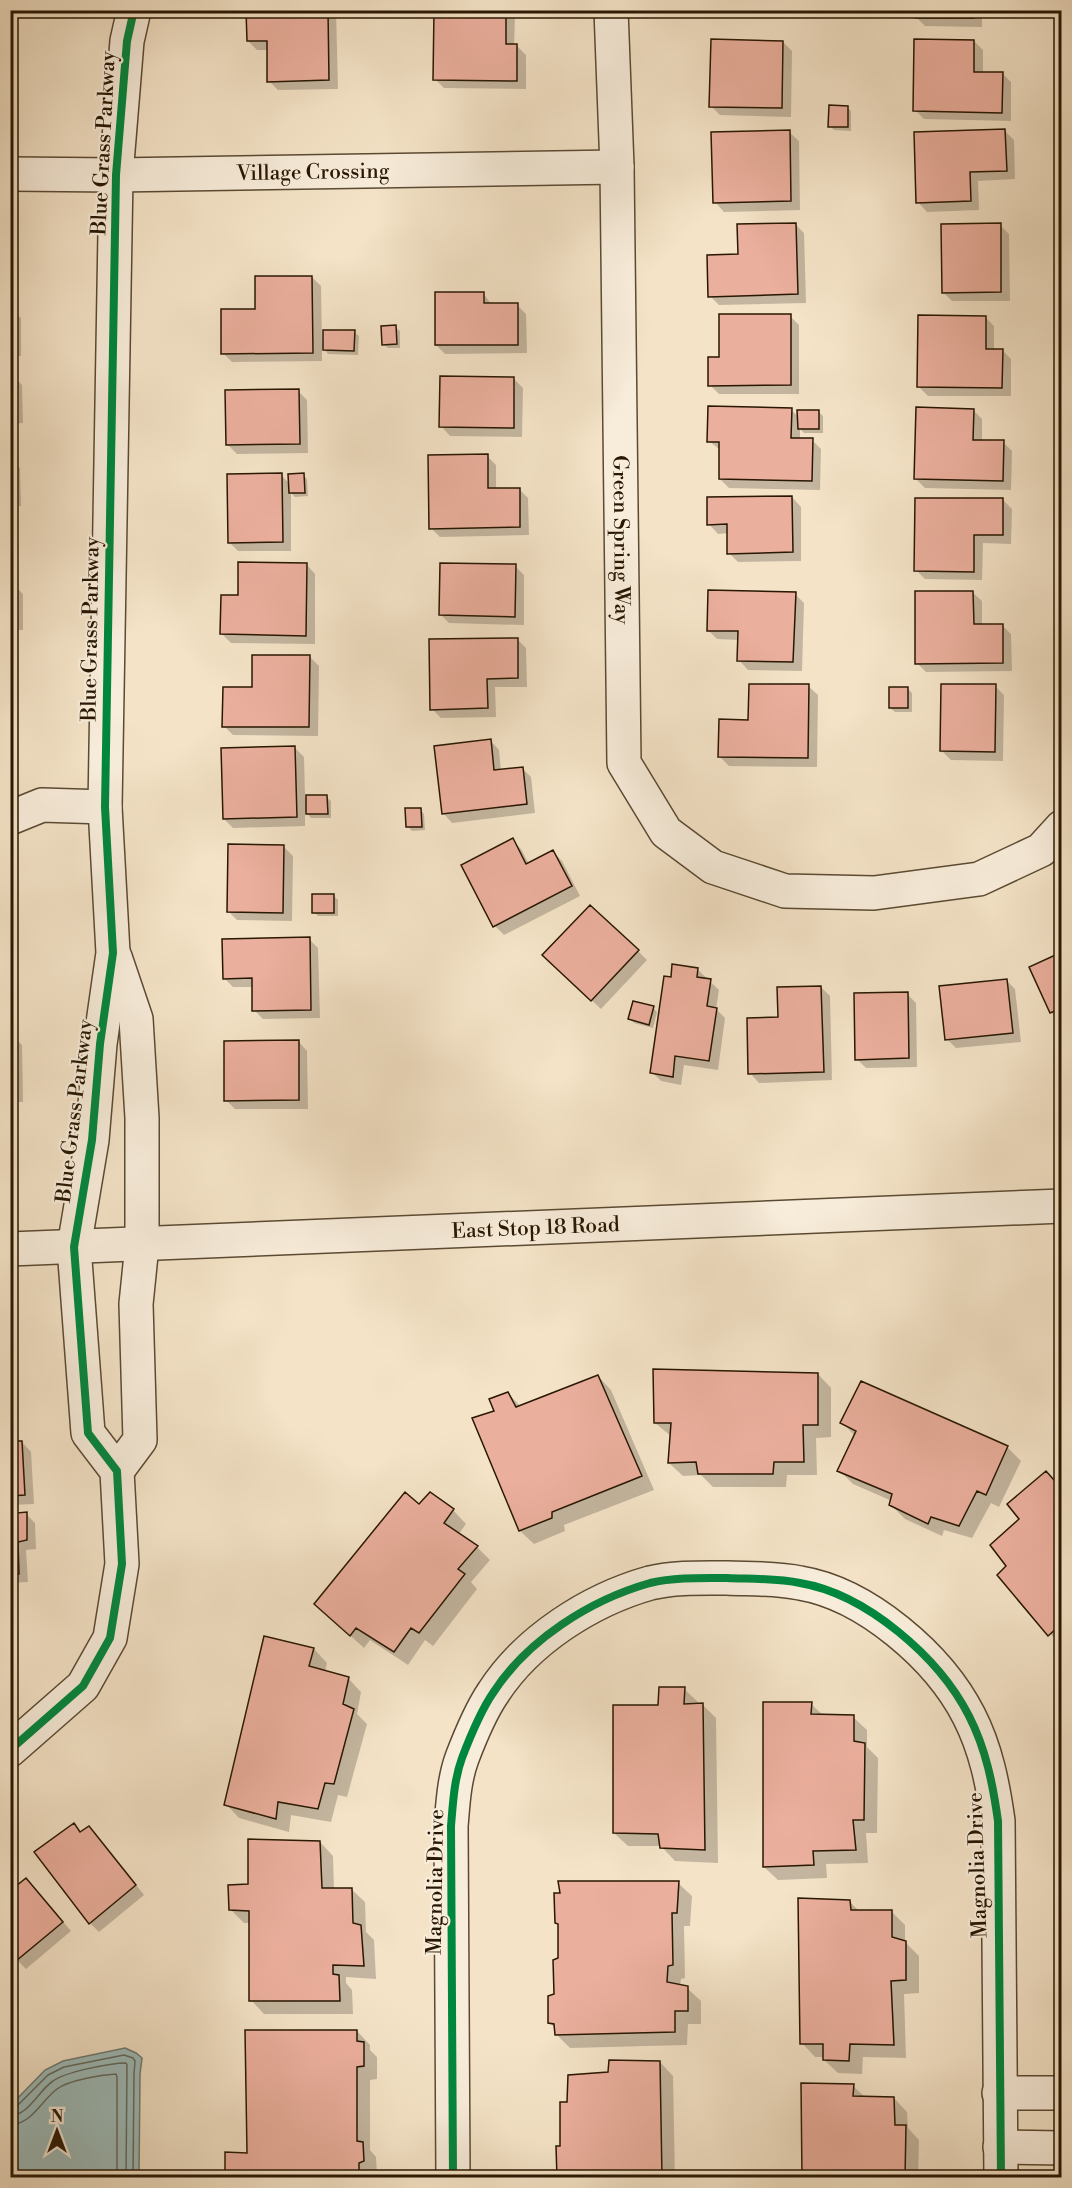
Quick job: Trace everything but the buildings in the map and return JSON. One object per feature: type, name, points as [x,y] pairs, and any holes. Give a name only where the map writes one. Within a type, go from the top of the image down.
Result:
[{"type":"street","name":"Blue Grass Parkway","points":[[113,953],[136,1019],[142,1118],[142,1245],[136,1304],[140,1440],[117,1471],[88,1433],[74,1247],[92,1140],[100,1044],[113,953],[105,807],[116,175],[127,40],[134,10]]},
{"type":"street","name":"Green Spring Way","points":[[611,10],[617,167],[624,763],[666,832],[713,867],[785,891],[874,892],[979,879],[1041,850],[1062,827]]},
{"type":"street","name":"Village Crossing","points":[[10,174],[116,175],[617,167]]},
{"type":"street","points":[[10,818],[42,805],[105,807]]},
{"type":"street","name":"East Stop 18 Road","points":[[10,1249],[1062,1206]]},
{"type":"street","points":[[10,1750],[83,1686],[110,1638],[122,1564],[117,1471]]},
{"type":"street","name":"Magnolia Drive","points":[[453,2178],[451,1826],[454,1791],[462,1760],[493,1693],[511,1670],[560,1624],[621,1593],[652,1583],[683,1578],[760,1579],[801,1583],[842,1595],[906,1637],[930,1660],[969,1715],[984,1752],[993,1784],[998,1821],[1001,2163]]},
{"type":"street","points":[[999,2093],[1062,2093]]},
{"type":"street","points":[[1001,2163],[1062,2148]]},
{"type":"water","points":[[125,2048],[142,2058],[139,2177],[11,2177],[11,2105],[45,2070],[63,2061]]},
{"type":"cycle path","points":[[10,1750],[83,1686],[110,1638],[122,1564],[117,1471],[88,1433],[74,1247],[92,1140],[100,1044],[113,953],[105,807],[116,175],[127,41],[134,10]]},
{"type":"cycle path","points":[[453,2178],[451,1826],[457,1775],[472,1733],[488,1700],[507,1674],[523,1656],[562,1624],[627,1590],[659,1581],[708,1578],[791,1581],[825,1589],[850,1600],[875,1614],[920,1651],[956,1694],[969,1716],[988,1767],[998,1821],[1001,2178]]}]
